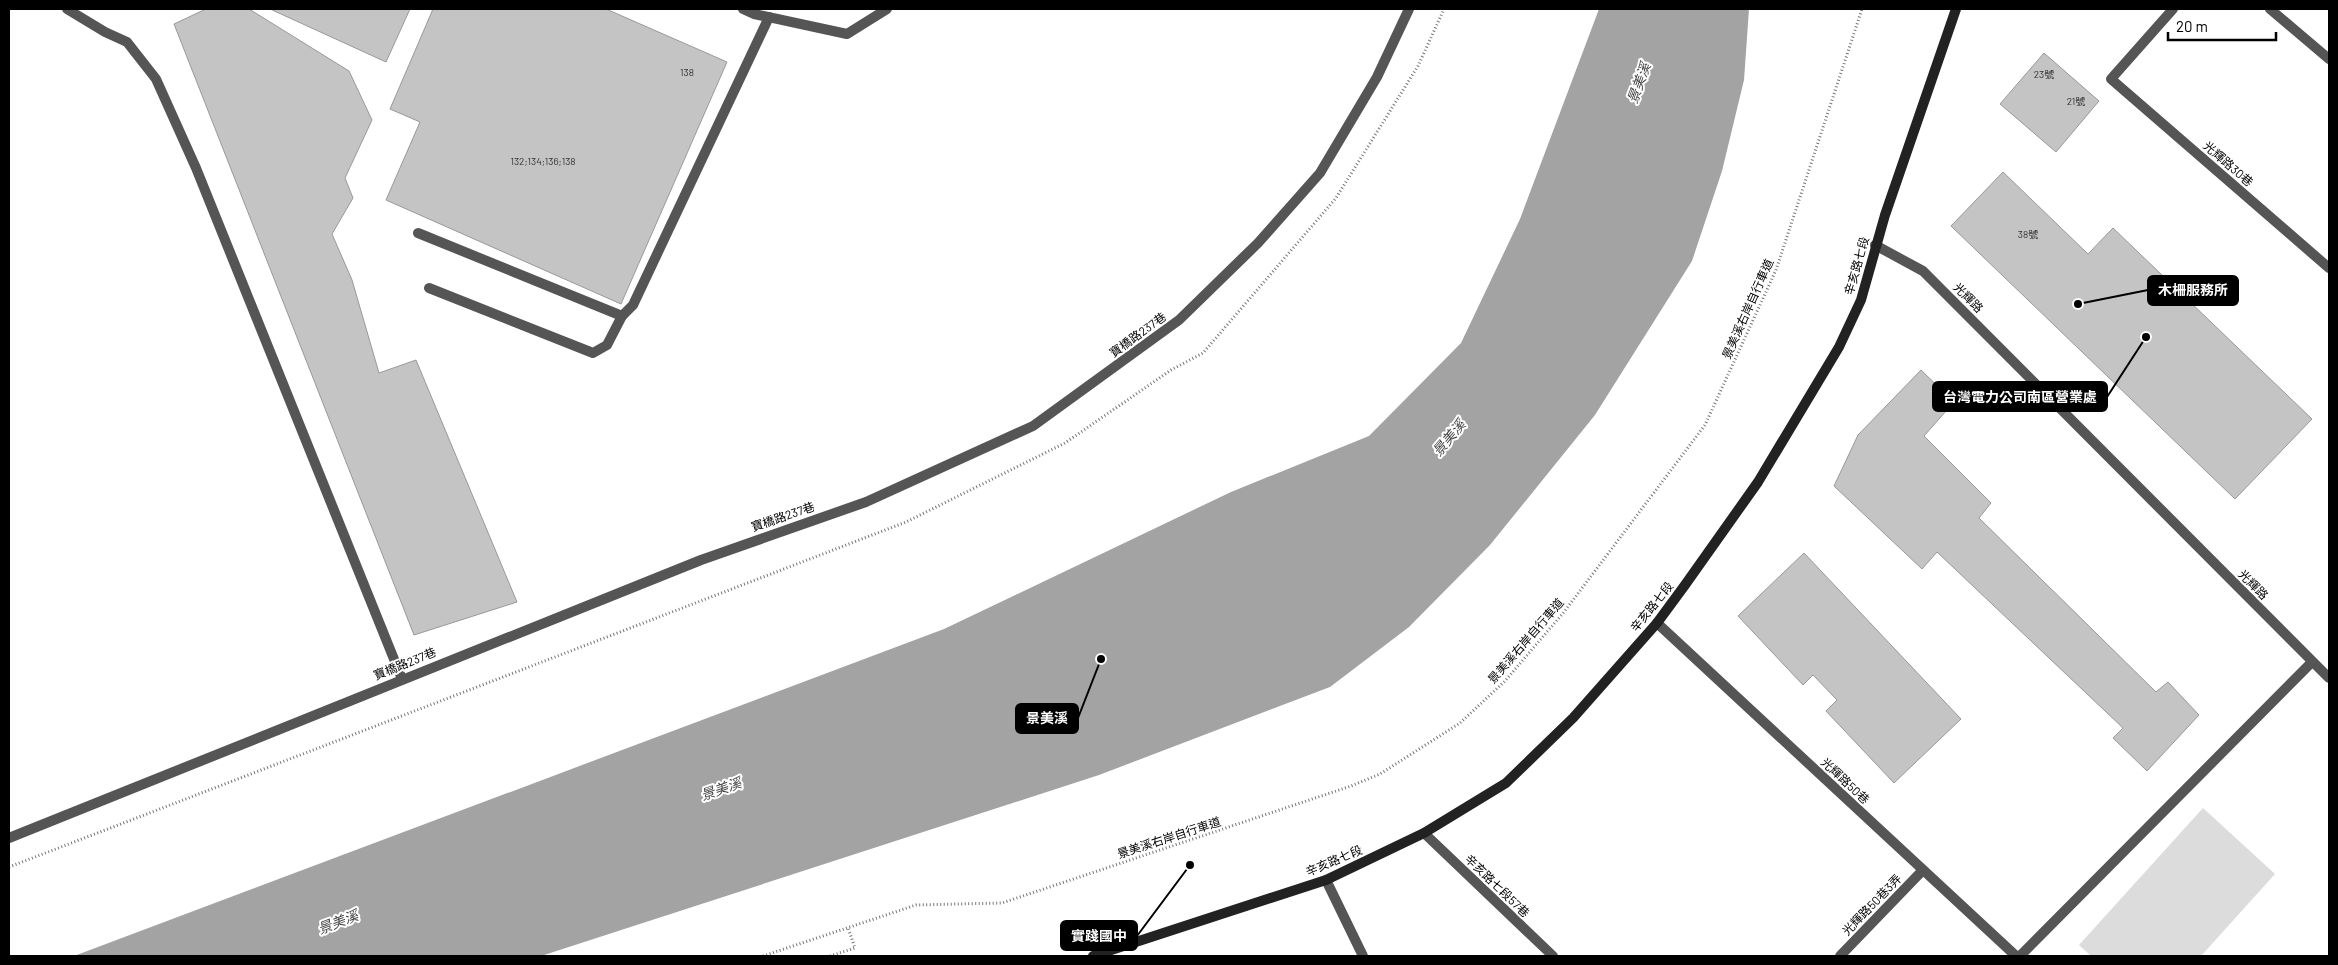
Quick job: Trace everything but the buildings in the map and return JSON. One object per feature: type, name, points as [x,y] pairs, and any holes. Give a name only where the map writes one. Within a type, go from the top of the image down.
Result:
[{"type":"main road","name":"辛亥路七段","points":[[1101,955],[1326,880],[1424,833],[1506,783],[1573,718],[1657,623],[1758,482],[1839,347],[1861,300],[1875,245],[1956,9]]},
{"type":"street","points":[[67,9],[105,32],[127,42],[156,79],[200,177],[402,679]]},
{"type":"street","points":[[742,9],[754,14],[847,34],[887,9]]},
{"type":"street","name":"寶橋路237巷","points":[[9,838],[701,560],[866,502],[1033,426],[1179,320],[1258,243],[1320,173],[1376,77],[1409,9]]},
{"type":"street","name":"光輝路30巷","points":[[2174,9],[2111,79],[2329,268]]},
{"type":"street","points":[[2270,9],[2329,59]]},
{"type":"street","points":[[429,288],[593,353],[607,345],[622,316],[633,305],[769,17]]},
{"type":"street","points":[[418,233],[622,316]]},
{"type":"street","name":"光輝路","points":[[1875,245],[1923,271],[2329,678]]},
{"type":"street","name":"光輝路50巷","points":[[1657,623],[1922,871],[2018,956]]},
{"type":"street","points":[[2018,956],[2312,662]]},
{"type":"street","name":"辛亥路七段57巷","points":[[1424,833],[1553,956]]},
{"type":"street","name":"光輝路50巷3弄","points":[[1840,956],[1922,871]]},
{"type":"street","points":[[1326,880],[1364,956]]},
{"type":"path","name":"景美溪右岸自行車道","points":[[762,956],[916,905],[1002,903],[1351,786],[1380,774],[1460,723],[1505,681],[1564,612],[1705,425],[1776,270],[1855,23],[1862,9]]},
{"type":"path","points":[[830,956],[855,948],[848,928]]},
{"type":"shaded area","points":[[2203,808],[2275,874],[2201,956],[2091,956],[2079,945]]},
{"type":"water","points":[[1599,9],[1749,9],[1744,80],[1722,171],[1692,261],[1595,415],[1490,545],[1409,627],[1330,687],[1099,775],[541,956],[74,956],[944,629],[1231,492],[1369,436],[1461,343],[1520,219]]},
{"type":"place","name":"木柵服務所","points":[[2078,304]]},
{"type":"place","name":"台灣電力公司南區營業處","points":[[2146,337]]},
{"type":"place","name":"景美溪","points":[[1101,659]]},
{"type":"place","name":"實踐國中","points":[[1190,865]]}]
